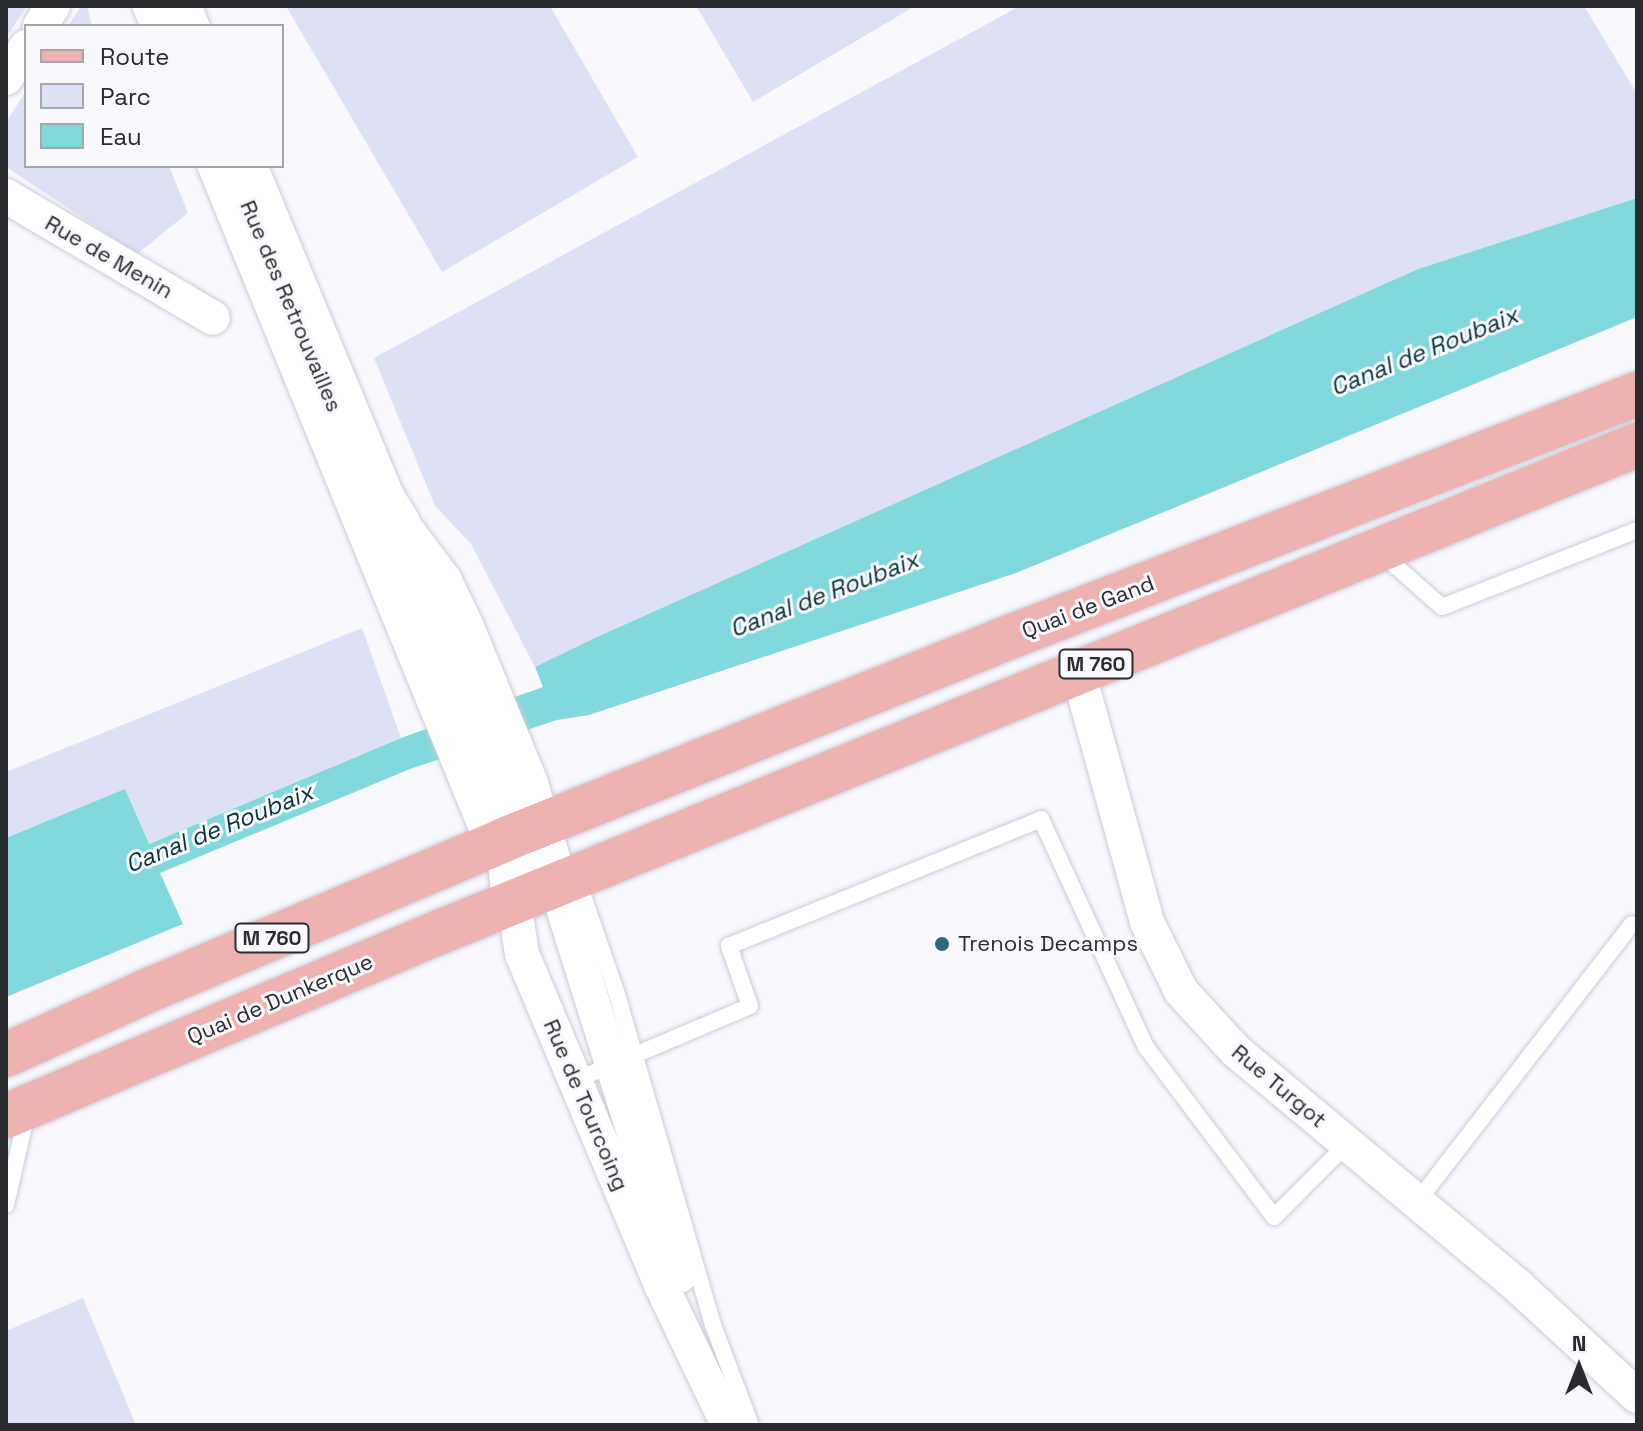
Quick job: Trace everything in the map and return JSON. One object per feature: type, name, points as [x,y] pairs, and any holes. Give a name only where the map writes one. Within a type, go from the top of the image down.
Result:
[{"type":"main road","name":"Quai de Gand","points":[[524,844],[1000,641],[1637,394]]},
{"type":"main road","name":"M 760","points":[[6,1055],[154,988],[524,844],[1078,671],[1637,445]]},
{"type":"main road","name":"Quai de Dunkerque","points":[[18,1110],[524,844]]},
{"type":"street","points":[[41,24],[53,6]]},
{"type":"street","points":[[6,78],[24,50]]},
{"type":"street","name":"Rue des Retrouvailles","points":[[233,168],[351,446],[396,524],[440,582],[442,635],[524,844]]},
{"type":"street","name":"Rue de Menin","points":[[6,196],[213,318]]},
{"type":"street","name":"Rue Turgot","points":[[1078,671],[1147,922],[1181,991],[1236,1051],[1520,1288],[1637,1396]]},
{"type":"street","name":"Rue de Tourcoing","points":[[524,844],[522,954],[662,1287],[722,1412]]},
{"type":"street","name":"Rue de Tourcoing","points":[[524,844],[622,1058],[722,1412]]},
{"type":"lane","points":[[206,168],[442,635],[524,844]]},
{"type":"lane","points":[[261,168],[395,492],[415,525],[433,544]]},
{"type":"lane","points":[[1377,549],[1442,607],[1637,530]]},
{"type":"lane","points":[[442,635],[450,566]]},
{"type":"lane","points":[[576,1080],[750,1006],[729,946],[1041,819],[1146,1047],[1274,1217],[1347,1144]]},
{"type":"lane","points":[[1417,1202],[1632,924]]},
{"type":"lane","points":[[622,1058],[713,1325],[751,1425]]},
{"type":"lane","points":[[6,1205],[18,1110]]},
{"type":"green space","points":[[6,6],[27,6],[6,38]]},
{"type":"green space","points":[[81,6],[87,6],[92,24],[69,24]]},
{"type":"green space","points":[[286,6],[550,6],[638,157],[442,272]]},
{"type":"green space","points":[[696,6],[915,6],[753,102]]},
{"type":"green space","points":[[1020,6],[1584,6],[1637,94],[1637,198],[1418,269],[535,667],[471,544],[435,506],[374,358]]},
{"type":"green space","points":[[24,94],[24,168],[170,168],[188,213],[137,254],[6,167],[6,122]]},
{"type":"green space","points":[[362,628],[401,738],[148,844],[125,790],[6,838],[6,772]]},
{"type":"green space","points":[[83,1298],[136,1425],[6,1425],[6,1331]]},
{"type":"water","name":"Canal de Roubaix","points":[[1637,198],[1637,317],[1016,573],[589,715],[557,720],[410,769],[160,873],[183,924],[6,997],[6,838],[125,789],[149,844],[401,738],[543,687],[535,667],[595,638],[1418,269]]},
{"type":"place","name":"Trenois Decamps","points":[[942,944]]}]
